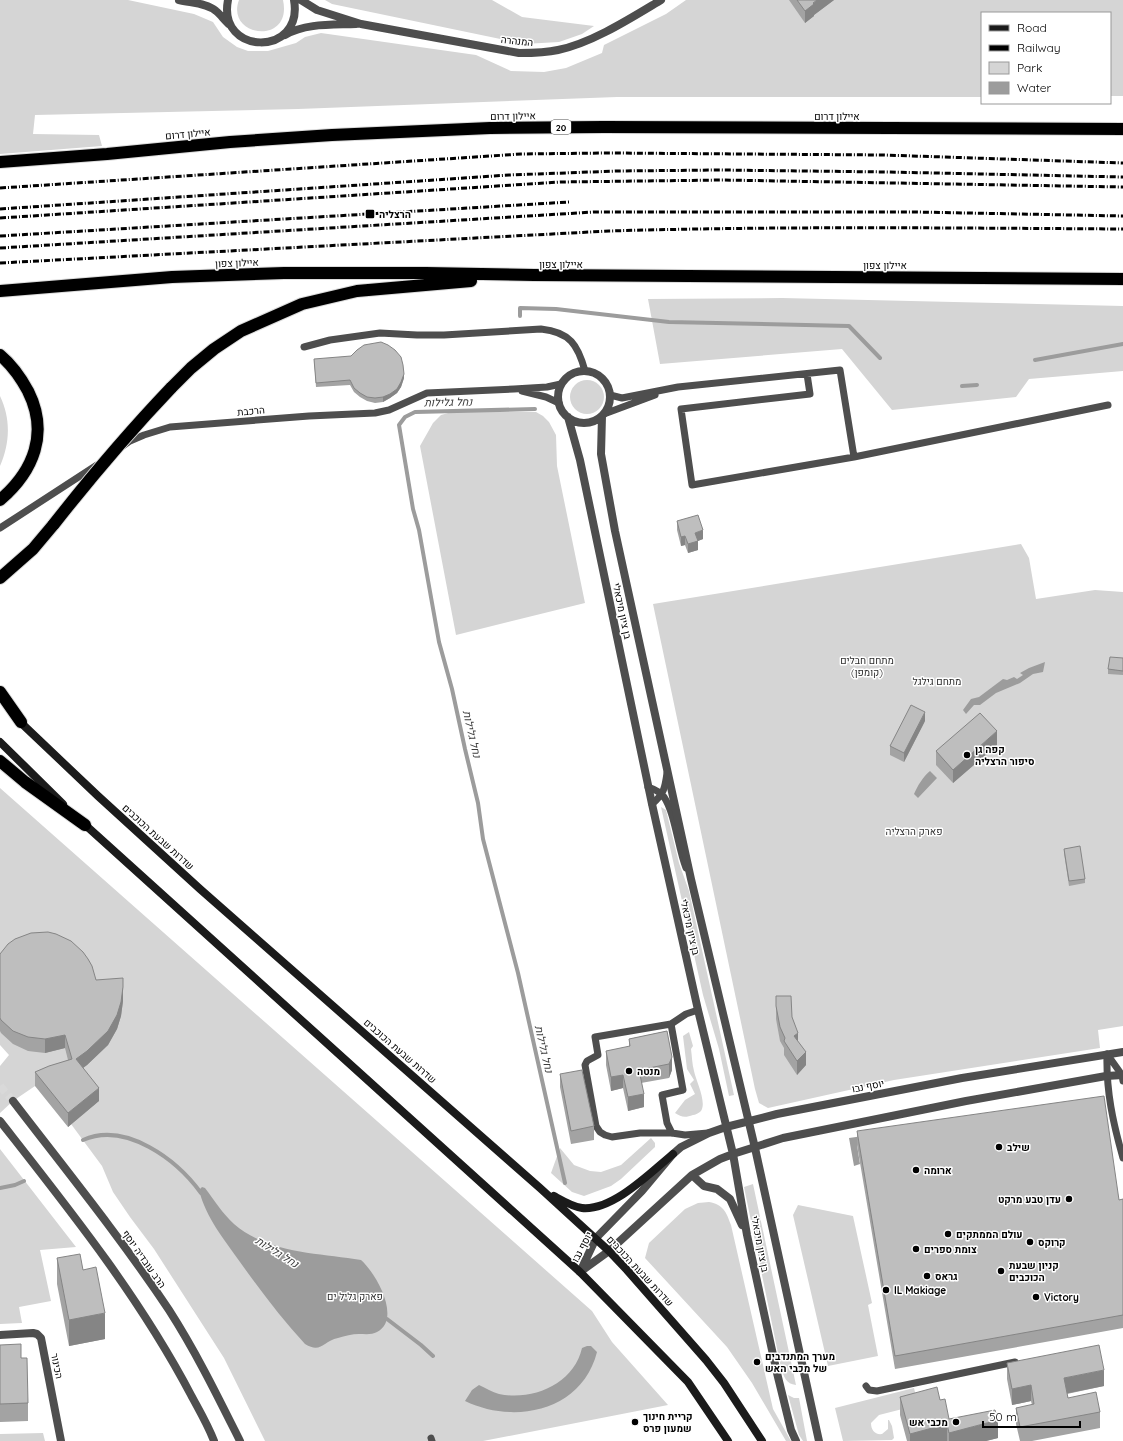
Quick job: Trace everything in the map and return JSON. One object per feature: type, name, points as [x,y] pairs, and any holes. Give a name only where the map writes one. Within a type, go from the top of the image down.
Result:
[{"type":"highway","name":"איילון דרום","points":[[0,162],[107,154],[230,142],[332,135],[490,128],[1123,129]]},
{"type":"highway","name":"איילון צפון","points":[[0,291],[172,277],[284,273],[1123,279]]},
{"type":"highway","points":[[0,578],[33,549],[93,474],[171,388],[191,368],[214,349],[241,331],[302,304],[357,291],[534,275]]},
{"type":"highway","points":[[0,355],[15,370],[24,384],[36,410],[38,425],[38,439],[34,453],[27,468],[20,480],[0,500]]},
{"type":"highway","points":[[0,582],[10,570]]},
{"type":"highway","points":[[0,692],[21,722]]},
{"type":"highway","points":[[0,761],[30,786],[85,825]]},
{"type":"main road","name":"שדרות שבעת הכוכבים","points":[[0,700],[98,796],[200,889],[596,1238],[628,1270],[706,1360],[732,1394],[762,1441]]},
{"type":"main road","points":[[0,742],[85,825],[580,1272],[688,1382],[728,1441]]},
{"type":"main road","points":[[540,1188],[581,1208],[596,1208],[623,1195],[673,1154]]},
{"type":"street","name":"המנהרה","points":[[179,0],[212,8],[218,12],[240,36],[252,42],[270,42],[300,28],[360,24]]},
{"type":"street","points":[[228,0],[226,7],[231,26]]},
{"type":"street","points":[[278,38],[289,28],[293,21],[295,14],[294,0]]},
{"type":"street","name":"המנהרה","points":[[301,0],[317,10],[360,24],[519,53],[538,54],[560,50],[584,42],[661,0]]},
{"type":"street","points":[[585,371],[598,375],[604,380],[608,386],[610,403],[603,415],[590,422],[582,423],[574,421],[564,414],[559,403],[559,390],[571,374],[585,371]]},
{"type":"street","name":"בן ציון מיכאלי","points":[[603,415],[601,454],[615,531],[691,880],[755,1148],[819,1441]]},
{"type":"street","name":"בן ציון מיכאלי","points":[[568,417],[580,460],[648,787],[698,1010],[733,1154],[747,1236],[777,1373],[791,1430],[796,1441]]},
{"type":"street","name":"יוסף נבו","points":[[580,1272],[596,1238],[642,1190],[673,1154],[681,1147],[709,1133],[726,1127],[777,1114],[962,1078],[1123,1052]]},
{"type":"street","name":"יוסף נבו","points":[[580,1272],[609,1251],[692,1175],[720,1159],[733,1154],[783,1138],[951,1104],[1106,1076],[1123,1077]]},
{"type":"street","name":"הרב עובדיה יוסף","points":[[13,1101],[86,1195],[169,1311],[198,1360],[240,1441]]},
{"type":"street","points":[[0,1121],[68,1208],[150,1323],[176,1366],[214,1441]]},
{"type":"street","points":[[692,1175],[704,1186],[717,1189],[730,1199],[747,1236]]},
{"type":"street","name":"הכינור","points":[[0,1334],[33,1333],[38,1334],[41,1338],[61,1441]]},
{"type":"lane","points":[[304,347],[330,340],[380,333],[444,335],[541,329],[551,330],[562,334],[573,342],[581,356],[585,371]]},
{"type":"lane","points":[[610,395],[622,398],[672,388],[840,370],[854,458]]},
{"type":"lane","points":[[807,374],[810,394],[681,409],[692,485],[854,458],[1108,404]]},
{"type":"lane","name":"הרכבת","points":[[0,528],[79,478],[130,441],[170,427],[309,416],[375,413],[389,410],[427,393],[547,387],[562,384]]},
{"type":"lane","points":[[603,415],[672,388]]},
{"type":"lane","name":"הרכבת","points":[[514,389],[546,397],[559,403]]},
{"type":"lane","name":"הרכבת","points":[[0,531],[12,521]]},
{"type":"lane","points":[[652,804],[665,788],[667,770]]},
{"type":"lane","points":[[648,787],[661,794],[670,808],[682,859],[691,880]]},
{"type":"lane","points":[[698,1010],[686,1014],[671,1024],[595,1037],[598,1055],[587,1061],[585,1065],[596,1126],[605,1136],[612,1137],[640,1133],[672,1133],[684,1135],[709,1133]]},
{"type":"lane","points":[[671,1024],[683,1090],[662,1095],[667,1123],[672,1133]]},
{"type":"lane","points":[[1107,1054],[1106,1076],[1113,1125],[1123,1158]]},
{"type":"lane","points":[[1107,1054],[1123,1077]]},
{"type":"lane","points":[[1113,1125],[1123,1138]]},
{"type":"lane","points":[[866,1386],[869,1390],[877,1391],[1026,1360]]},
{"type":"green space","points":[[0,0],[128,0],[194,14],[213,22],[223,37],[237,47],[248,51],[268,51],[296,43],[305,37],[321,33],[476,55],[511,71],[544,72],[566,68],[602,53],[604,45],[666,14],[686,0],[1123,0],[1123,96],[1111,96],[1111,12],[981,12],[981,97],[617,97],[298,109],[35,115],[33,134],[99,135],[102,146],[0,154]]},
{"type":"green space","points":[[239,0],[283,0],[283,15],[278,25],[270,30],[260,31],[249,28],[241,22],[237,13]]},
{"type":"green space","points":[[325,0],[492,0],[522,17],[594,26],[582,34],[559,42],[524,44],[332,4]]},
{"type":"green space","points":[[782,298],[1123,306],[1123,371],[1029,379],[1016,397],[892,410],[842,349],[660,364],[648,299]]},
{"type":"green space","points":[[587,380],[599,385],[604,397],[599,409],[587,414],[575,409],[570,397],[575,385]]},
{"type":"green space","points":[[0,396],[6,413],[8,431],[6,449],[0,466]]},
{"type":"green space","points":[[452,412],[536,412],[549,422],[556,435],[557,466],[585,603],[456,635],[420,446],[433,423],[441,415]]},
{"type":"green space","name":"פארק הרצליה","points":[[1021,544],[1029,558],[1036,599],[1095,590],[1123,592],[1123,1026],[1098,1030],[1100,1048],[894,1080],[768,1108],[759,1103],[755,1089],[653,604]]},
{"type":"green space","name":"פארק גליל ים","points":[[0,788],[592,1311],[612,1342],[668,1405],[483,1441],[265,1441],[224,1358],[154,1249],[113,1192],[102,1166],[71,1124],[99,1101],[35,1086],[13,1101],[0,1113],[0,1066],[9,1055],[0,1045]]},
{"type":"green space","points":[[661,807],[666,810],[679,863],[689,891],[734,1095],[729,1096],[719,1049],[703,995]]},
{"type":"green space","points":[[689,1032],[693,1046],[691,1049],[693,1066],[702,1097],[703,1107],[697,1114],[683,1117],[675,1113],[685,1100],[695,1094],[690,1084],[694,1080],[687,1069],[683,1036]]},
{"type":"green space","points":[[651,1138],[655,1143],[655,1147],[621,1179],[611,1186],[584,1196],[572,1192],[551,1173],[560,1148],[574,1165],[590,1171],[601,1172],[621,1165]]},
{"type":"green space","points":[[0,1149],[76,1247],[40,1250],[51,1301],[19,1307],[22,1323],[0,1324]]},
{"type":"green space","points":[[753,1184],[796,1385],[788,1382],[784,1377],[781,1368],[744,1187]]},
{"type":"green space","points":[[709,1202],[721,1207],[728,1216],[773,1409],[791,1441],[786,1441],[752,1383],[727,1347],[645,1258],[649,1243],[685,1209],[698,1203]]},
{"type":"green space","points":[[798,1205],[853,1216],[872,1303],[868,1305],[878,1356],[828,1366],[793,1215]]},
{"type":"green space","points":[[914,1388],[918,1405],[879,1415],[871,1423],[874,1432],[877,1434],[882,1434],[888,1429],[889,1420],[892,1426],[894,1438],[892,1440],[843,1441],[835,1408]]},
{"type":"green space","points":[[788,1395],[794,1398],[799,1398],[807,1441],[803,1441],[799,1435]]},
{"type":"green space","points":[[43,1433],[45,1441],[0,1441],[0,1434]]},
{"type":"water","points":[[1045,662],[1043,672],[1033,674],[1020,683],[996,693],[980,705],[974,705],[966,714],[963,710],[971,699],[979,697],[1003,679],[1007,680],[1014,677],[1017,679],[1023,675],[1020,673]]},
{"type":"water","points":[[930,771],[937,778],[918,798],[914,794],[917,787]]},
{"type":"water","points":[[906,1130],[857,1145],[860,1164],[854,1166],[849,1138]]},
{"type":"water","points":[[202,1187],[205,1188],[234,1224],[248,1234],[263,1241],[278,1247],[295,1251],[361,1260],[373,1275],[384,1296],[387,1307],[387,1317],[384,1326],[375,1333],[346,1336],[315,1348],[305,1344],[263,1293],[216,1228],[202,1200],[199,1190]]},
{"type":"water","points":[[591,1346],[597,1352],[589,1372],[577,1388],[562,1400],[544,1408],[525,1412],[505,1412],[484,1408],[465,1401],[472,1390],[479,1385],[499,1394],[512,1396],[538,1392],[550,1387],[561,1380],[570,1371],[578,1361],[582,1348]]},
{"type":"building","points":[[797,0],[817,0],[805,11]]},
{"type":"building","points":[[381,342],[395,350],[401,357],[403,365],[404,374],[401,382],[397,389],[390,394],[383,397],[367,397],[354,388],[350,380],[316,383],[314,359],[351,356],[364,345]]},
{"type":"building","points":[[698,515],[703,530],[695,533],[698,541],[688,544],[685,536],[681,537],[677,521]]},
{"type":"building","points":[[1110,657],[1123,658],[1123,671],[1108,669]]},
{"type":"building","points":[[911,705],[925,712],[904,753],[890,746]]},
{"type":"building","points":[[980,713],[997,731],[953,770],[936,751]]},
{"type":"building","points":[[1080,846],[1085,879],[1069,881],[1064,849]]},
{"type":"building","points":[[48,932],[71,941],[83,952],[92,966],[96,980],[123,978],[121,1002],[117,1015],[108,1031],[87,1051],[76,1059],[99,1088],[68,1113],[35,1072],[72,1059],[65,1035],[45,1039],[28,1037],[13,1031],[0,1018],[0,954],[8,944],[15,939],[31,933]]},
{"type":"building","points":[[776,996],[791,996],[792,1017],[798,1033],[794,1036],[806,1052],[797,1061],[784,1041],[785,1038],[780,1027],[776,1006]]},
{"type":"building","points":[[667,1031],[672,1057],[669,1064],[639,1070],[644,1094],[628,1097],[623,1075],[611,1077],[606,1051],[630,1046],[629,1039]]},
{"type":"building","points":[[582,1070],[594,1126],[571,1131],[560,1074]]},
{"type":"building","name":"קניון שבעת הכוכבים","points":[[1104,1096],[1119,1200],[1123,1199],[1123,1315],[895,1356],[857,1131]]},
{"type":"building","points":[[80,1254],[83,1270],[96,1267],[105,1313],[69,1320],[57,1258]]},
{"type":"building","points":[[21,1344],[21,1358],[27,1358],[28,1403],[0,1404],[0,1345]]},
{"type":"building","points":[[1099,1345],[1104,1370],[1064,1378],[1068,1398],[1096,1392],[1100,1412],[1020,1427],[1016,1408],[1034,1404],[1031,1385],[1012,1389],[1007,1363]]},
{"type":"building","points":[[937,1387],[940,1400],[945,1399],[949,1419],[995,1410],[998,1420],[949,1433],[947,1424],[910,1434],[900,1397]]},
{"type":"waterway","points":[[520,316],[520,308],[556,309],[669,322],[849,326],[880,358]]},
{"type":"waterway","points":[[1035,360],[1123,344]]},
{"type":"waterway","points":[[962,386],[977,385]]},
{"type":"waterway","name":"נחל גלילות","points":[[535,409],[415,412],[405,417],[399,425],[413,509],[419,530],[439,642],[452,689],[478,803],[483,839],[518,973],[565,1183]]},
{"type":"waterway","name":"נחל גלילות","points":[[83,1140],[99,1135],[116,1136],[133,1140],[149,1147],[178,1168],[191,1180],[201,1193]]},
{"type":"waterway","name":"נחל גלילות","points":[[0,1188],[15,1185],[24,1181]]},
{"type":"waterway","name":"נחל גלילות","points":[[382,1317],[387,1319],[433,1356]]},
{"type":"tunnel","points":[[0,1086],[13,1101]]},
{"type":"railway","points":[[0,188],[521,154],[609,153],[884,155],[1123,163]]},
{"type":"railway","points":[[0,209],[509,175],[618,171],[721,170],[1123,177]]},
{"type":"railway","points":[[0,218],[560,182],[723,180],[1123,187]]},
{"type":"railway","points":[[0,236],[569,202]]},
{"type":"railway","points":[[0,248],[594,212],[916,212],[1123,216]]},
{"type":"railway","points":[[0,263],[609,231],[673,229],[1123,229]]},
{"type":"place","name":"הרצליה","points":[[370,214]]},
{"type":"place","name":"קפה גן סיפור הרצליה","points":[[967,755]]},
{"type":"place","name":"מנטה","points":[[629,1071]]},
{"type":"place","name":"שילב","points":[[999,1147]]},
{"type":"place","name":"ארומה","points":[[916,1170]]},
{"type":"place","name":"עדן טבע מרקט","points":[[1069,1199]]},
{"type":"place","name":"עולם הממתקים","points":[[948,1234]]},
{"type":"place","name":"קרוקס","points":[[1030,1242]]},
{"type":"place","name":"צומת ספרים","points":[[916,1249]]},
{"type":"place","name":"קניון שבעת הכוכבים","points":[[1001,1271]]},
{"type":"place","name":"גראס","points":[[927,1276]]},
{"type":"place","name":"IL Makiage","points":[[886,1290]]},
{"type":"place","name":"Victory","points":[[1036,1297]]},
{"type":"place","name":"מערך המתנדבים של מכבי האש","points":[[757,1362]]},
{"type":"place","name":"קריית חינוך שמעון פרס","points":[[635,1422]]},
{"type":"place","name":"מכבי אש","points":[[956,1422]]},
{"type":"park label","name":"מתחם חבלים (קומפן)","points":[[867,666]]},
{"type":"park label","name":"מתחם גילגל","points":[[937,681]]}]
